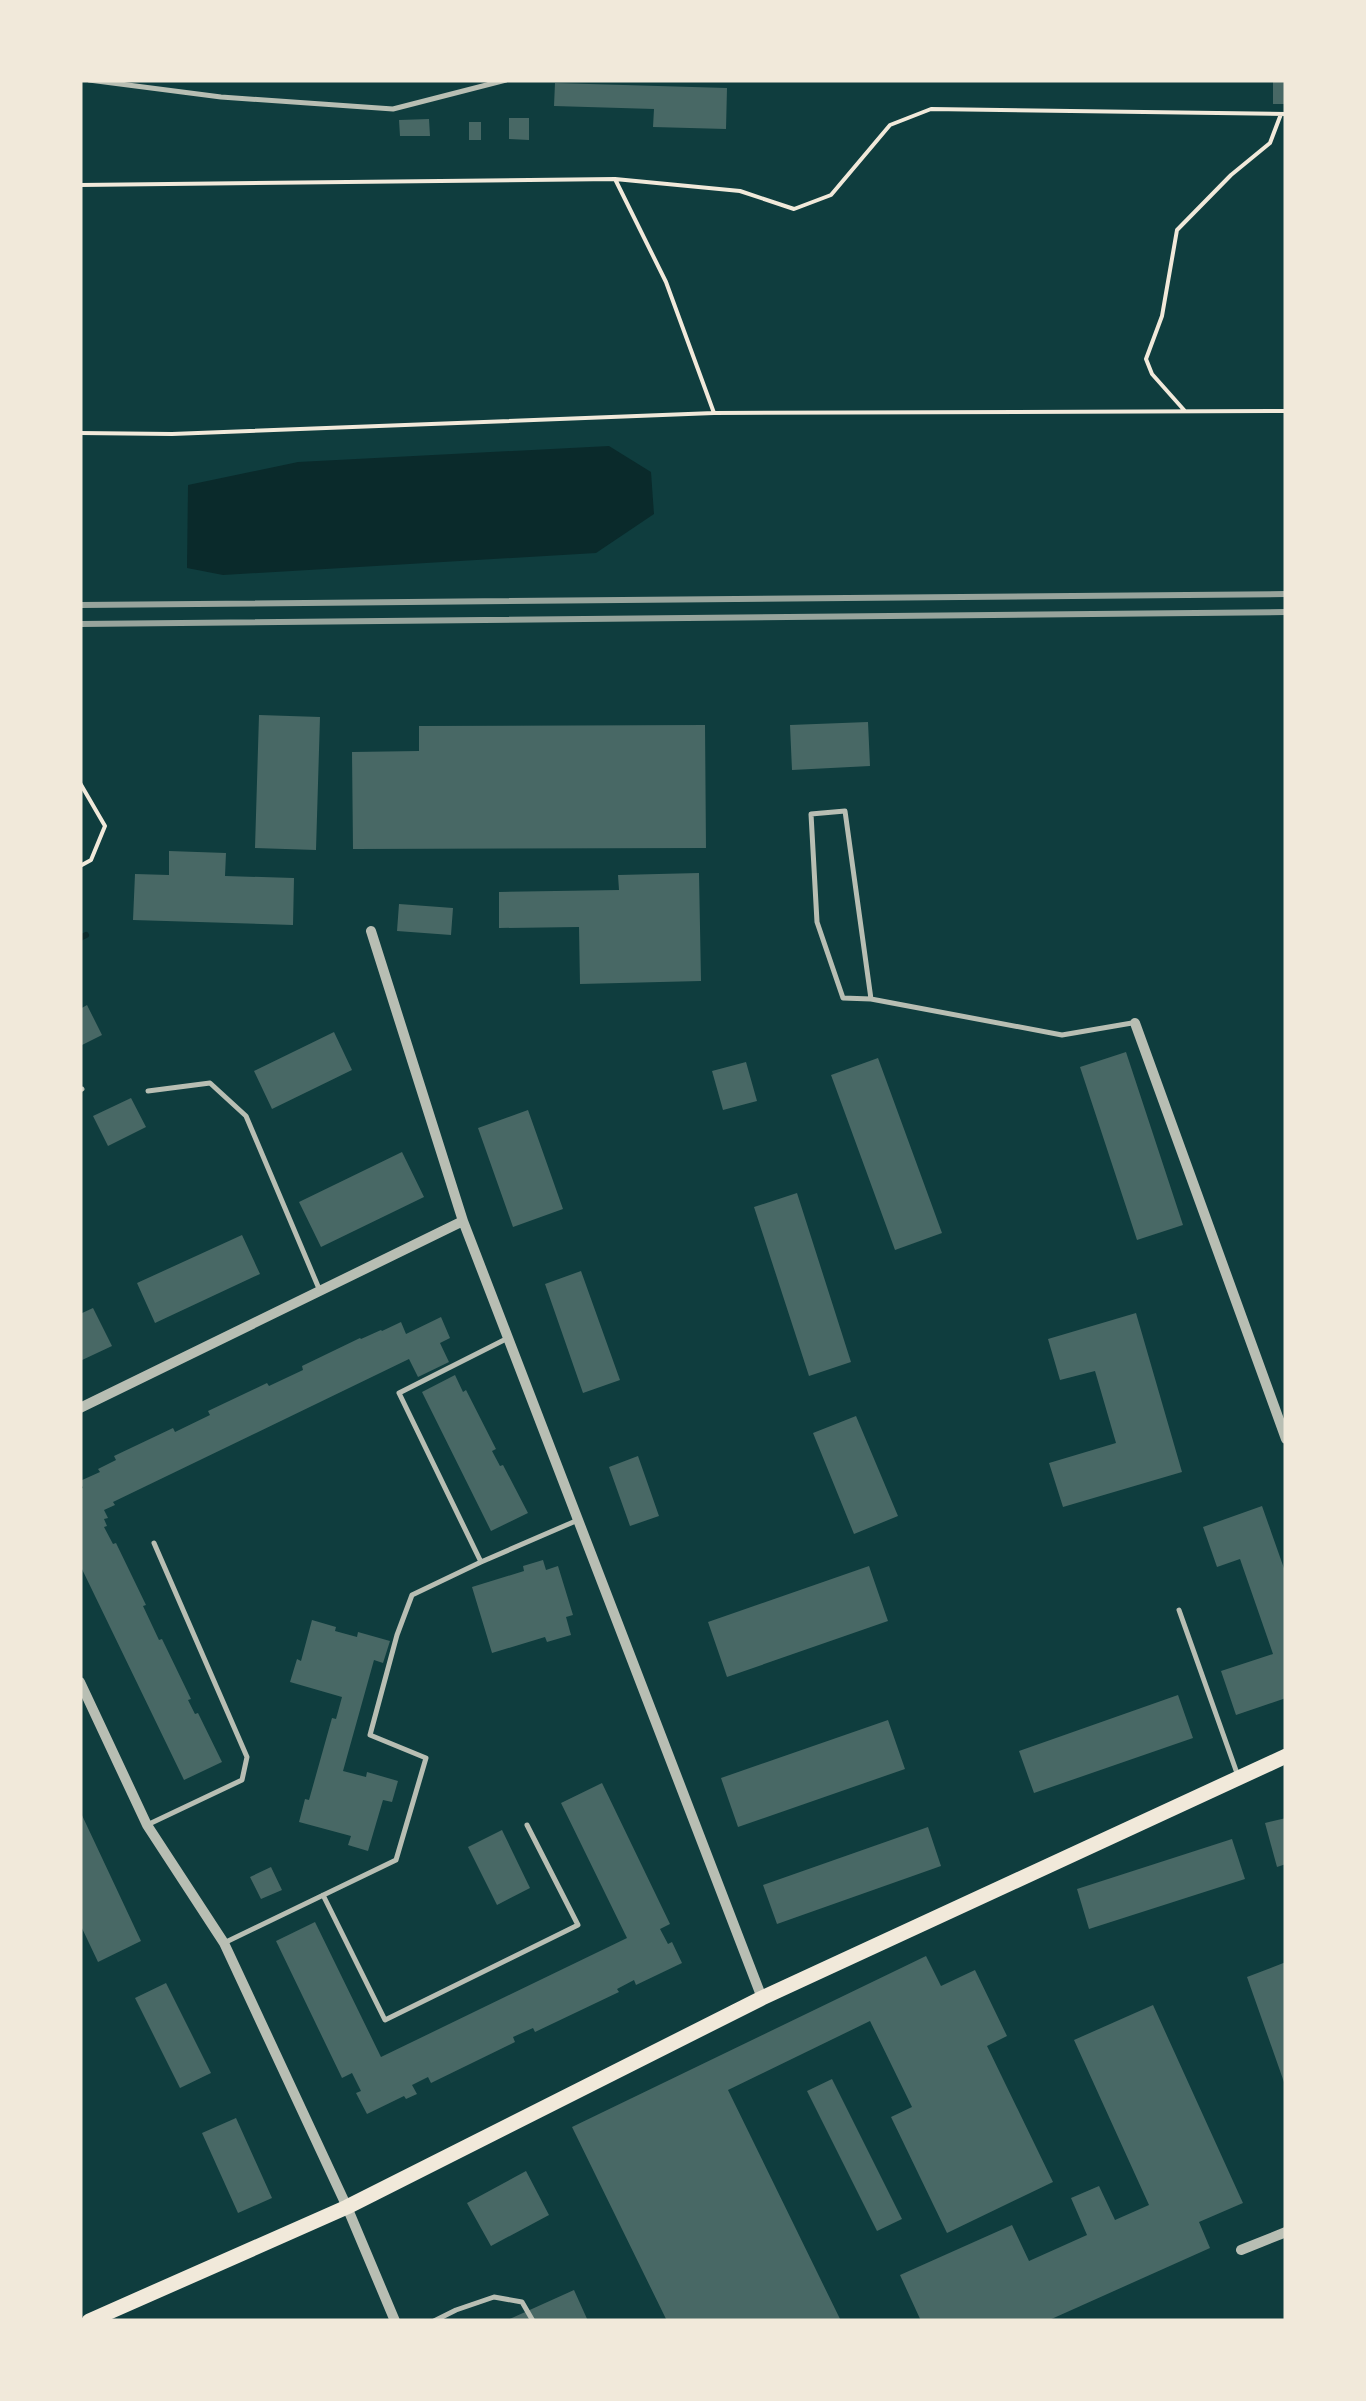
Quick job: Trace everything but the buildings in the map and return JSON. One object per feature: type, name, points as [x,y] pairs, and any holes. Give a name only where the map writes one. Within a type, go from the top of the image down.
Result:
[{"type":"main road","points":[[90,2321],[347,2208],[762,1998],[1286,1756]]},
{"type":"street","points":[[371,931],[463,1221],[762,1998]]},
{"type":"street","points":[[1135,1023],[1286,1438]]},
{"type":"street","points":[[80,1408],[463,1221]]},
{"type":"street","points":[[80,1682],[147,1825],[224,1944],[396,2321]]},
{"type":"street","points":[[1241,2250],[1286,2232]]},
{"type":"lane","points":[[89,80],[221,97],[394,109],[506,80]]},
{"type":"lane","points":[[872,999],[846,811],[810,814],[817,922],[843,998],[872,999],[1062,1035],[1135,1023]]},
{"type":"lane","points":[[148,1090],[210,1082],[246,1116],[320,1291]]},
{"type":"lane","points":[[481,1562],[400,1393],[508,1338]]},
{"type":"lane","points":[[224,1944],[396,1860],[426,1758],[370,1735],[412,1595],[578,1520]]},
{"type":"lane","points":[[147,1825],[242,1780],[248,1757],[154,1542]]},
{"type":"lane","points":[[1178,1610],[1240,1778]]},
{"type":"lane","points":[[323,1895],[385,2020],[578,1925],[528,1825]]},
{"type":"lane","points":[[434,2321],[494,2297],[522,2302],[533,2321]]},
{"type":"path","points":[[80,185],[615,179],[740,191],[794,210],[831,195],[890,125],[932,109],[1283,114],[1270,143],[1231,175],[1176,230],[1162,316],[1146,359],[1152,374],[1186,412]]},
{"type":"path","points":[[615,179],[666,282],[714,412]]},
{"type":"path","points":[[80,433],[172,434],[714,412],[1286,411]]},
{"type":"path","points":[[80,783],[106,826],[91,860],[80,866]]},
{"type":"water","points":[[609,446],[651,472],[654,514],[596,553],[223,575],[187,568],[188,485],[298,462]]},
{"type":"waterway","points":[[80,938],[86,935]]},
{"type":"railway","points":[[80,605],[1286,594]]},
{"type":"railway","points":[[80,624],[1286,612]]}]
